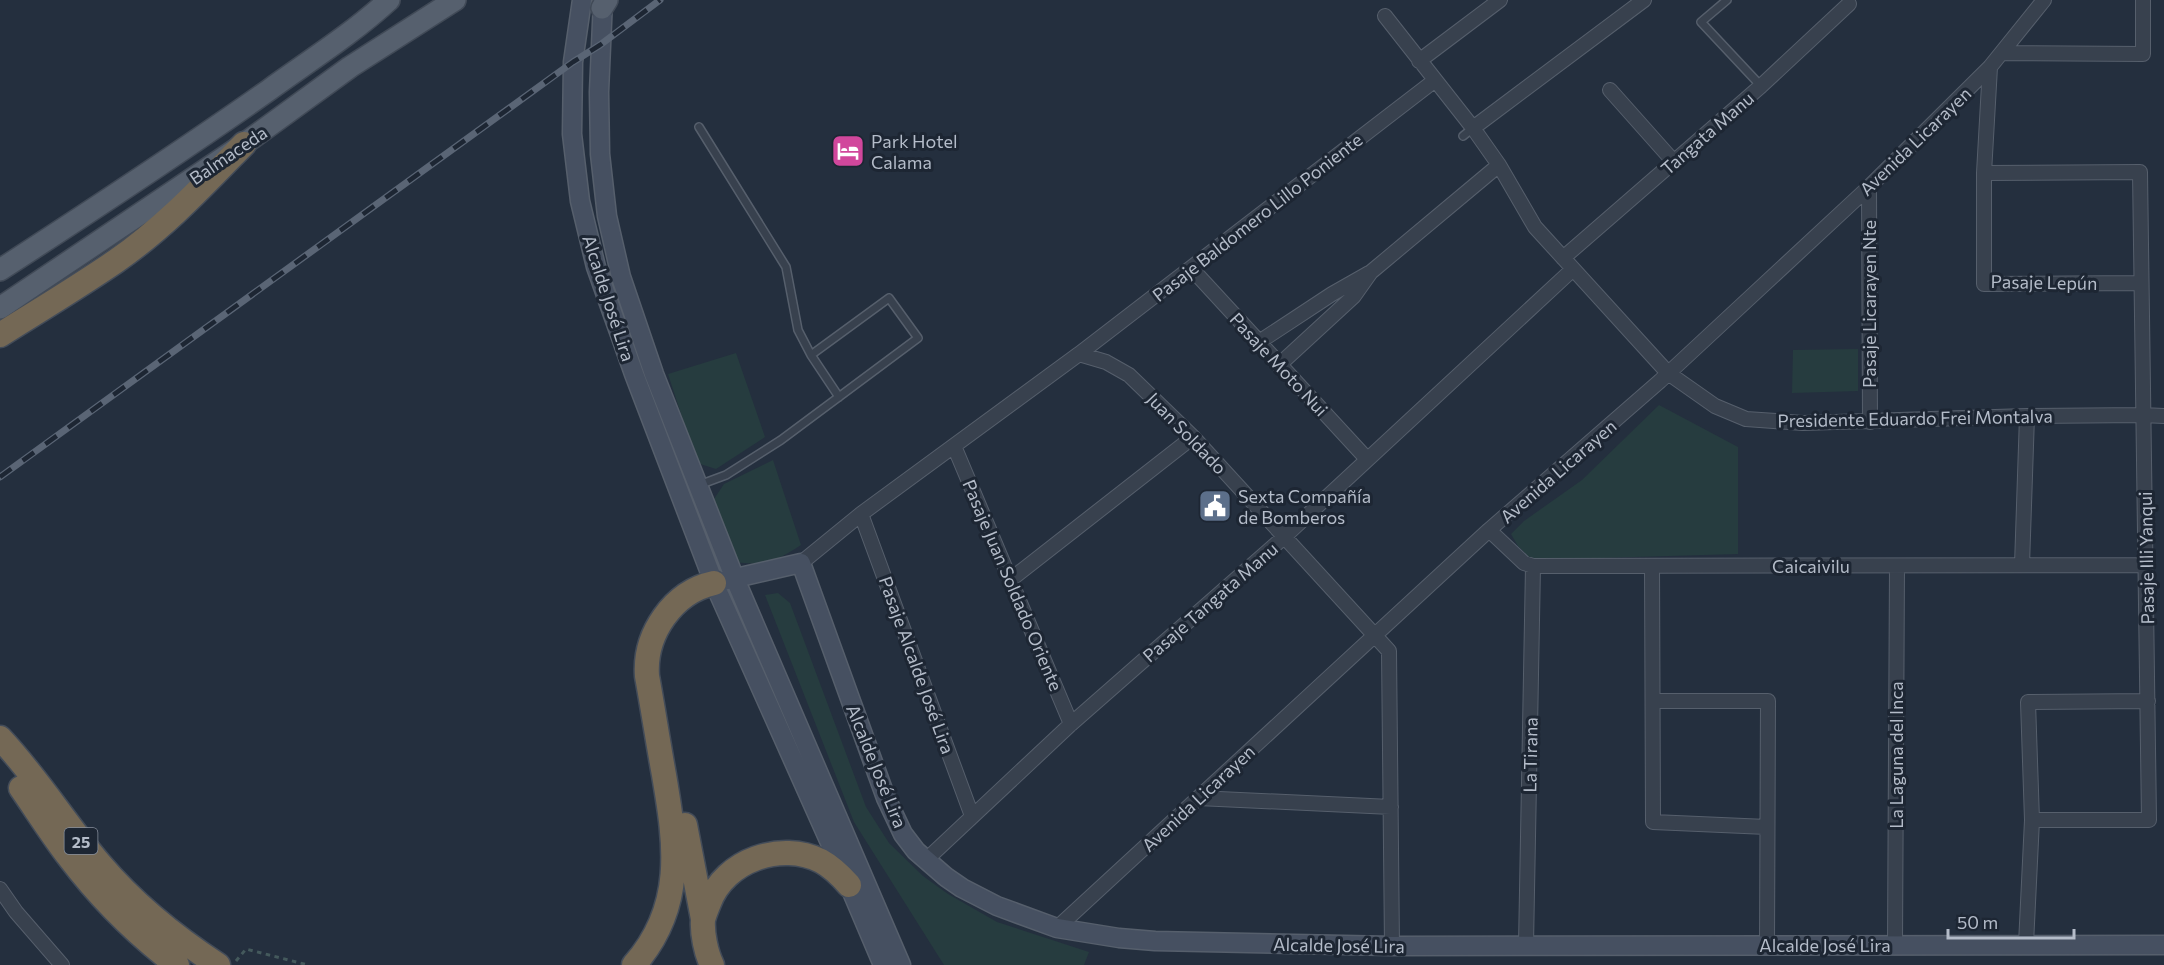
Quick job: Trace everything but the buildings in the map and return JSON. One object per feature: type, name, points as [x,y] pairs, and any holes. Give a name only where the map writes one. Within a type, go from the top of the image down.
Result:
[{"type":"highway","points":[[0,335],[117,261],[194,196],[244,144]]},
{"type":"highway","points":[[712,965],[707,951],[680,799],[663,661],[669,634],[682,610],[697,594],[724,581]]},
{"type":"highway","points":[[634,965],[652,941],[661,923],[668,905],[674,866],[671,817],[647,676],[646,664],[649,650],[660,623],[678,602],[701,586],[724,581]]},
{"type":"highway","name":"25","points":[[0,738],[19,759],[83,843],[125,891],[173,934],[218,965]]},
{"type":"highway","name":"25","points":[[0,757],[67,855],[88,881],[133,929],[177,965]]},
{"type":"highway","points":[[703,920],[711,897],[728,876],[744,864],[764,856],[785,853],[806,856],[832,868],[849,885]]},
{"type":"main road","name":"Balmaceda","points":[[0,270],[177,155],[327,48],[389,0]]},
{"type":"main road","name":"Balmaceda","points":[[0,308],[244,144],[350,67],[455,0]]},
{"type":"street","name":"Alcalde José Lira","points":[[582,0],[573,62],[572,134],[580,201],[596,267],[634,374],[724,581],[883,965]]},
{"type":"street","points":[[1419,61],[1500,0]]},
{"type":"street","points":[[1468,132],[1644,0]]},
{"type":"street","name":"Avenida Licarayen","points":[[1057,928],[1490,530],[1668,373],[1869,187],[1990,67],[2044,0]]},
{"type":"street","points":[[2003,53],[2143,54],[2143,0]]},
{"type":"street","name":"Alcalde José Lira","points":[[604,3],[598,92],[599,134],[603,186],[621,277],[654,374],[697,485],[724,581],[901,965]]},
{"type":"street","name":"Tangata Manu","points":[[1563,258],[1761,86],[1849,4]]},
{"type":"street","name":"Presidente Eduardo Frei Montalva","points":[[1385,16],[1434,81],[1468,132],[1499,165],[1535,227],[1668,373],[1715,406],[1746,419],[1803,423],[2027,416],[2164,416]]},
{"type":"street","name":"Pasaje Lepún","points":[[1990,67],[1984,172],[1984,284],[2141,283]]},
{"type":"street","name":"Pasaje Baldomero Lillo Poniente","points":[[1079,354],[1434,81]]},
{"type":"street","points":[[1610,90],[1674,162]]},
{"type":"street","points":[[1259,342],[1332,294],[1371,272],[1499,165]]},
{"type":"street","points":[[1984,172],[2140,172],[2142,415]]},
{"type":"street","name":"Pasaje Licarayen Nte","points":[[1869,187],[1870,422]]},
{"type":"street","name":"Pasaje Moto Nui","points":[[1191,268],[1367,459]]},
{"type":"street","name":"Pasaje Tangata Manu","points":[[926,860],[1071,724],[1284,537],[1572,270]]},
{"type":"street","points":[[1279,364],[1354,296],[1371,272]]},
{"type":"street","points":[[724,581],[801,563],[861,514],[1079,354]]},
{"type":"street","name":"Juan Soldado","points":[[1079,354],[1106,362],[1129,375],[1193,437],[1389,651],[1392,946]]},
{"type":"street","name":"Pasaje Illi Yanqui","points":[[2032,820],[2149,820],[2147,565],[2142,415]]},
{"type":"street","points":[[2022,565],[2027,416]]},
{"type":"street","points":[[1010,580],[1193,437]]},
{"type":"street","name":"Pasaje Juan Soldado Oriente","points":[[954,446],[1071,724]]},
{"type":"street","name":"Pasaje Alcalde José Lira","points":[[861,514],[972,816]]},
{"type":"street","points":[[1490,530],[1524,563],[1533,566]]},
{"type":"street","name":"Alcalde José Lira","points":[[801,563],[894,816],[903,834],[926,860],[946,877],[979,898],[1018,915],[1057,928],[1155,941],[1392,946],[2164,945]]},
{"type":"street","name":"Caicaivilu","points":[[1533,566],[2147,565]]},
{"type":"street","name":"La Tirana","points":[[1526,945],[1533,566]]},
{"type":"street","points":[[1652,566],[1653,822],[1767,827]]},
{"type":"street","name":"La Laguna del Inca","points":[[1895,944],[1897,566]]},
{"type":"street","points":[[1653,701],[1767,701],[1767,945]]},
{"type":"street","points":[[2026,944],[2032,820],[2028,702],[2148,701]]},
{"type":"street","points":[[1198,798],[1391,807]]},
{"type":"street","points":[[0,889],[16,912],[62,965]]},
{"type":"lane","points":[[1727,0],[1701,22],[1761,86]]},
{"type":"lane","points":[[699,127],[786,267],[798,330],[839,398]]},
{"type":"lane","points":[[697,485],[726,475],[781,440],[918,338],[889,298],[811,355]]},
{"type":"path","points":[[233,965],[246,949],[308,965]]},
{"type":"green space","points":[[1858,349],[1858,391],[1792,393],[1793,350]]},
{"type":"green space","points":[[736,353],[765,437],[716,469],[697,463],[668,374]]},
{"type":"green space","points":[[1659,405],[1738,447],[1738,554],[1532,560],[1518,546],[1511,534],[1524,521],[1582,480]]},
{"type":"green space","points":[[773,460],[801,545],[784,555],[762,563],[734,562],[712,502],[724,484]]},
{"type":"green space","points":[[778,593],[790,603],[866,807],[889,843],[923,876],[948,894],[997,922],[1089,952],[1084,965],[944,965],[854,822],[765,595]]},
{"type":"railway","points":[[0,477],[660,0]]},
{"type":"place","name":"Park Hotel Calama","points":[[848,151]]},
{"type":"place","name":"Sexta Compañía de Bomberos","points":[[1215,506]]}]
